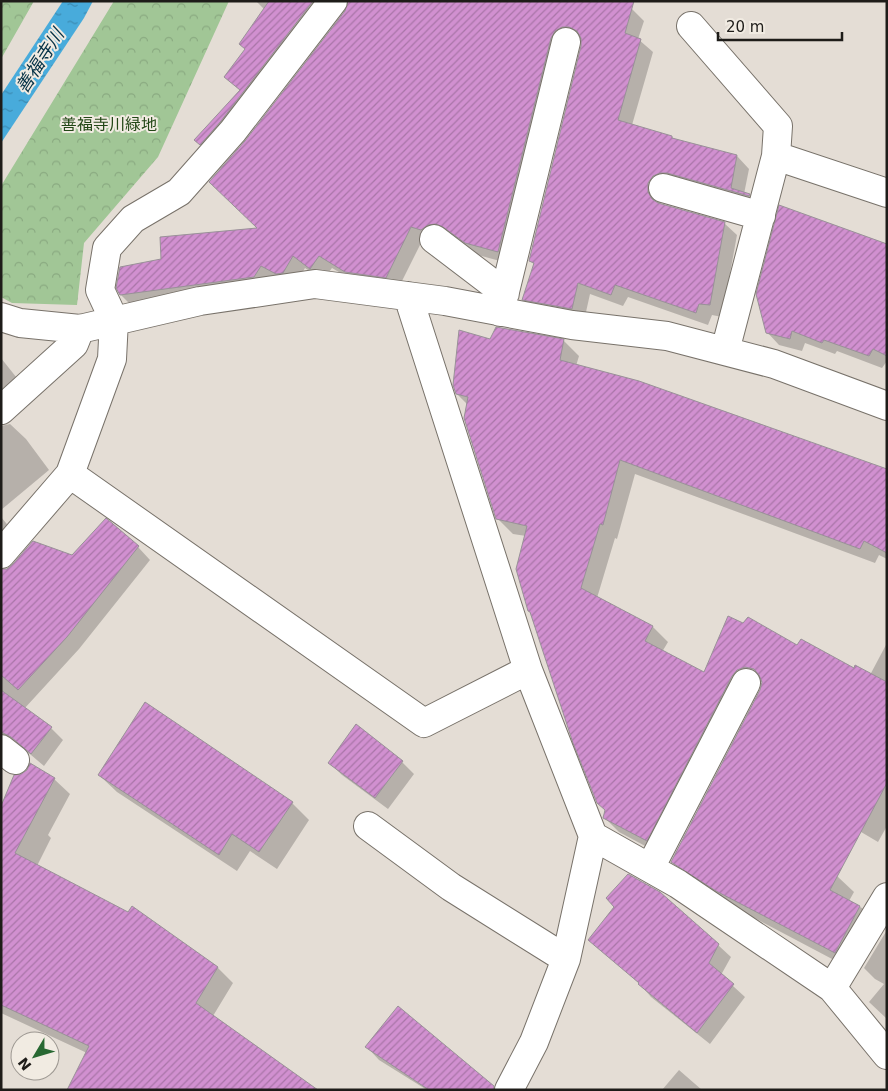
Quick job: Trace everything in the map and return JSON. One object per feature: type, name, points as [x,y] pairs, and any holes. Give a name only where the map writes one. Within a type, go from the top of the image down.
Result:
[{"type":"street","points":[[1,554],[70,474],[112,360],[114,320],[100,290],[108,248],[133,219],[179,192],[233,132],[333,1]]},
{"type":"street","points":[[691,26],[778,126],[776,156],[724,351]]},
{"type":"street","points":[[503,302],[566,42]]},
{"type":"street","points":[[776,156],[887,193]]},
{"type":"street","points":[[663,188],[760,216]]},
{"type":"street","points":[[434,239],[503,302]]},
{"type":"street","points":[[1,317],[20,323],[80,328],[200,301],[315,284],[445,301],[503,302],[572,326],[667,336],[774,364],[887,406]]},
{"type":"street","points":[[408,296],[528,670],[593,836],[566,959],[534,1042],[509,1090]]},
{"type":"street","points":[[1,410],[74,344],[80,328]]},
{"type":"street","points":[[70,474],[424,723],[528,670]]},
{"type":"street","points":[[650,868],[746,684]]},
{"type":"street","points":[[368,826],[451,887],[566,959]]},
{"type":"street","points":[[593,836],[678,884],[832,988],[887,1055]]},
{"type":"street","points":[[832,988],[887,897]]},
{"type":"green space","points":[[1,1],[34,1],[1,59]]},
{"type":"green space","name":"善福寺川緑地","points":[[114,1],[229,1],[158,157],[84,243],[77,305],[12,303],[1,297],[1,186]]},
{"type":"water","name":"善福寺川","points":[[63,1],[93,1],[84,18],[1,143],[1,95]]},
{"type":"building","points":[[269,1],[313,1],[221,121],[200,145],[194,140],[240,90],[224,77],[245,49],[239,44]]},
{"type":"building","points":[[348,1],[634,1],[625,33],[641,39],[618,120],[672,136],[672,138],[737,155],[731,188],[750,194],[749,196],[667,173],[653,176],[648,183],[648,192],[652,199],[658,203],[725,222],[710,305],[699,304],[696,313],[615,285],[611,295],[578,283],[572,309],[522,300],[534,263],[529,261],[581,46],[581,38],[577,31],[569,27],[562,27],[555,31],[551,38],[498,252],[465,243],[443,227],[435,224],[428,225],[421,230],[411,227],[386,278],[345,272],[319,256],[310,269],[293,256],[283,273],[276,274],[261,266],[254,277],[120,295],[116,288],[120,267],[161,259],[160,237],[257,228],[209,182],[245,141],[345,11]]},
{"type":"building","points":[[779,205],[887,244],[887,356],[873,349],[869,356],[824,340],[822,343],[792,331],[790,339],[766,333],[756,294]]},
{"type":"building","points":[[496,327],[564,339],[560,360],[639,381],[887,469],[887,553],[864,541],[860,549],[620,460],[603,525],[600,524],[581,588],[653,626],[645,641],[704,672],[728,616],[743,623],[748,617],[797,645],[801,639],[854,668],[855,665],[887,682],[887,783],[830,890],[860,906],[835,953],[716,891],[671,862],[760,690],[762,682],[754,669],[745,667],[737,670],[732,676],[647,841],[603,818],[605,810],[597,803],[573,743],[530,612],[528,611],[516,569],[527,526],[496,519],[464,418],[468,397],[456,394],[453,385],[459,330],[490,339]]},
{"type":"building","points":[[106,518],[139,546],[67,637],[18,690],[1,675],[1,569],[7,569],[13,564],[33,541],[72,555]]},
{"type":"building","points":[[1,690],[52,727],[31,754],[11,737],[1,732]]},
{"type":"building","points":[[145,702],[293,802],[259,852],[232,834],[219,855],[98,775]]},
{"type":"building","points":[[356,724],[403,761],[375,798],[328,763]]},
{"type":"building","points":[[30,763],[55,778],[15,853],[128,912],[132,906],[218,967],[196,1003],[318,1090],[67,1090],[89,1046],[1,1005],[1,806],[14,775],[21,774],[27,770]]},
{"type":"building","points":[[628,874],[660,892],[719,944],[709,963],[734,984],[697,1033],[588,940],[614,907],[606,898]]},
{"type":"building","points":[[398,1006],[494,1086],[494,1090],[429,1090],[365,1047]]}]
